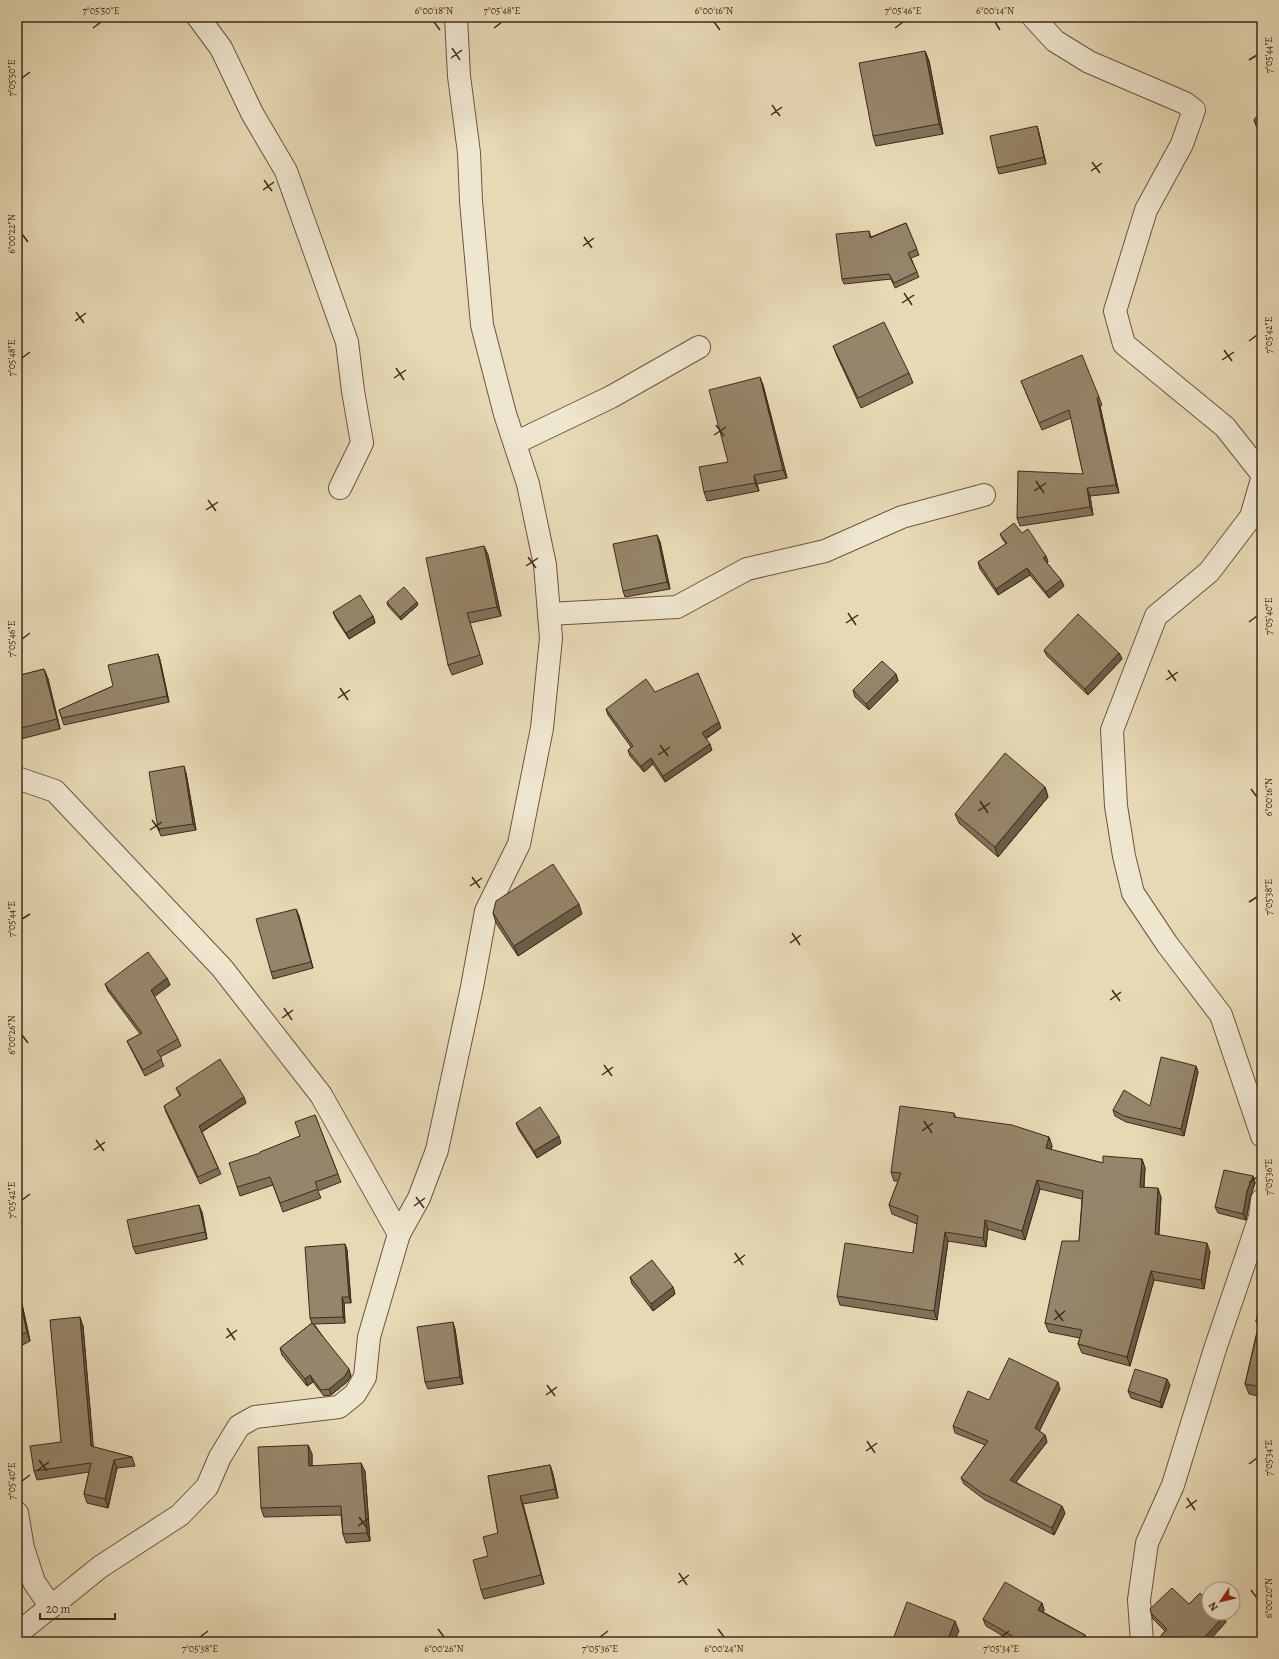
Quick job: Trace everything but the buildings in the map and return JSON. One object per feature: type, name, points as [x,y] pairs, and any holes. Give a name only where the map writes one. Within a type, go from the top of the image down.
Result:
[{"type":"street","points":[[198,17],[221,48],[252,113],[286,171],[347,342],[352,391],[362,443],[340,488]]},
{"type":"street","points":[[17,1634],[100,1567],[180,1515],[207,1487],[220,1457],[239,1426],[255,1418],[339,1407],[355,1394],[365,1377],[369,1337],[399,1234],[419,1198],[437,1150],[472,987],[486,910],[518,844],[542,728],[551,638],[545,565],[528,484],[505,414],[482,325],[471,202],[469,153],[459,76],[456,17]]},
{"type":"street","points":[[1033,17],[1055,41],[1088,62],[1185,103],[1194,110],[1182,144],[1146,210],[1115,311],[1124,344],[1225,426],[1262,474]]},
{"type":"street","points":[[515,443],[611,398],[698,346]]},
{"type":"street","points":[[1262,479],[1251,517],[1209,572],[1156,616],[1112,730],[1116,806],[1124,856],[1133,893],[1167,944],[1221,1015],[1262,1136]]},
{"type":"street","points":[[549,614],[677,607],[747,569],[825,551],[902,517],[984,495]]},
{"type":"street","points":[[17,778],[55,791],[222,968],[321,1095],[399,1234]]},
{"type":"street","points":[[1142,1642],[1139,1600],[1147,1543],[1173,1485],[1215,1349],[1260,1217],[1262,1200]]},
{"type":"street","points":[[17,1513],[23,1548],[34,1582],[51,1607]]}]
